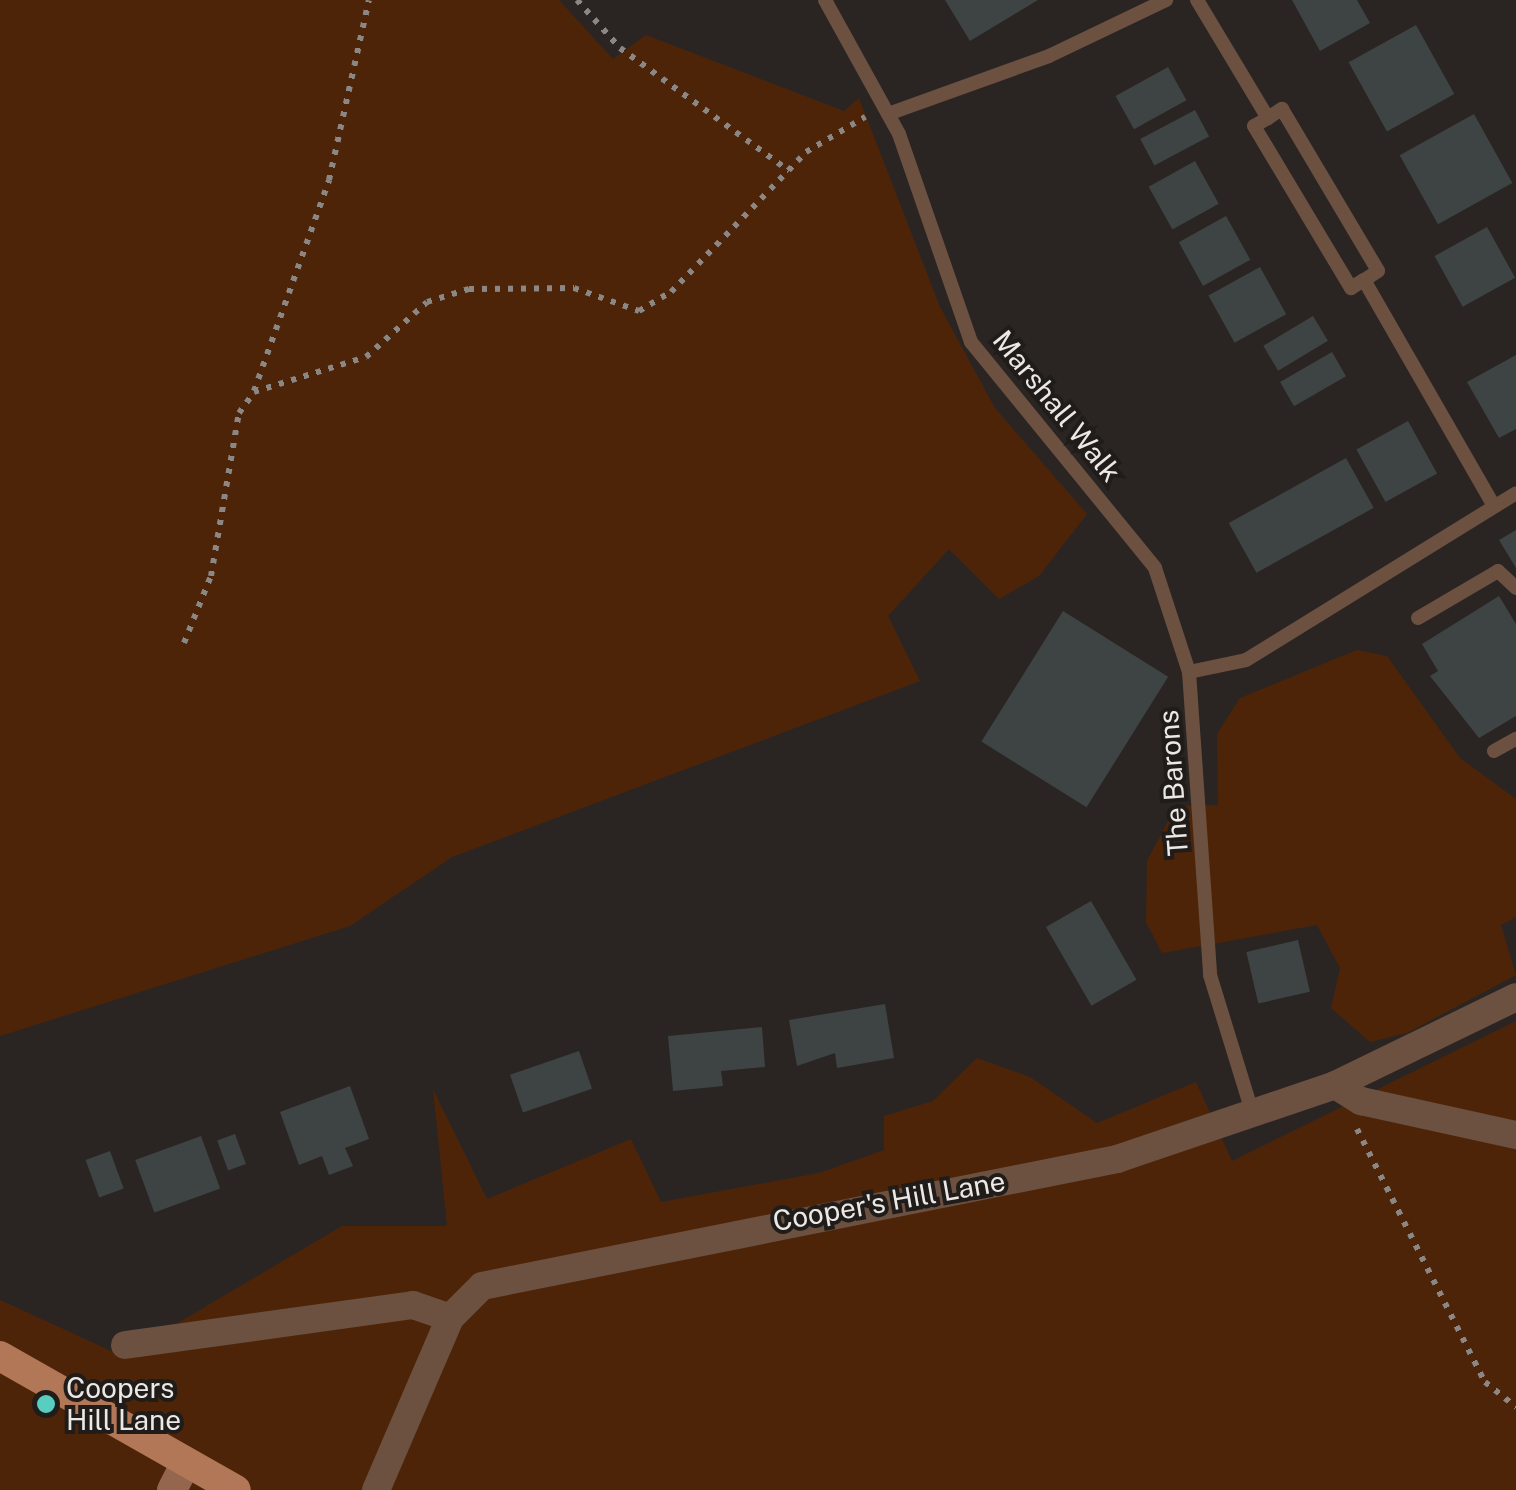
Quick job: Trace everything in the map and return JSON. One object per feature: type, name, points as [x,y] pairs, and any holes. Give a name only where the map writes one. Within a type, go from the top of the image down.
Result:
[{"type":"main road","points":[[0,1356],[177,1479],[236,1490]]},
{"type":"street","name":"Cooper's Hill Lane","points":[[376,1490],[450,1318],[482,1286],[1118,1159],[1335,1085],[1516,996]]},
{"type":"street","points":[[1335,1085],[1360,1101],[1516,1135]]},
{"type":"street","points":[[124,1345],[412,1304],[450,1318]]},
{"type":"lane","name":"Marshall Walk","points":[[825,0],[886,110],[971,342],[1155,568],[1189,672]]},
{"type":"lane","points":[[886,110],[1049,56],[1166,0]]},
{"type":"lane","points":[[1197,0],[1268,118]]},
{"type":"lane","points":[[1282,110],[1378,271],[1364,280],[1351,288],[1254,126],[1282,110]]},
{"type":"lane","points":[[1364,280],[1494,506]]},
{"type":"lane","name":"The Barons","points":[[1253,1115],[1210,975],[1189,672],[1246,660],[1516,493]]},
{"type":"lane","points":[[1418,618],[1498,571],[1516,588]]},
{"type":"lane","points":[[1494,751],[1516,738]]},
{"type":"path","points":[[184,643],[212,576],[239,413],[254,392],[329,180],[369,0]]},
{"type":"path","points":[[577,0],[620,48],[789,171]]},
{"type":"path","points":[[254,392],[366,357],[427,302],[469,289],[574,288],[639,310],[671,292],[789,171],[886,110]]},
{"type":"path","points":[[1335,1085],[1484,1382],[1516,1406]]},
{"type":"shaded area","points":[[0,0],[559,0],[613,59],[646,35],[844,111],[859,98],[940,307],[995,408],[1087,514],[1039,576],[999,599],[949,549],[888,616],[920,681],[452,857],[350,926],[0,1036]]},
{"type":"shaded area","points":[[1357,650],[1387,656],[1460,758],[1516,799],[1516,917],[1501,925],[1516,975],[1407,1033],[1370,1042],[1331,1008],[1340,968],[1317,925],[1162,953],[1146,922],[1147,861],[1176,806],[1218,805],[1217,734],[1240,698]]},
{"type":"shaded area","points":[[1516,1021],[1516,1490],[0,1490],[0,1300],[122,1356],[342,1226],[447,1226],[433,1089],[487,1199],[631,1139],[661,1202],[819,1173],[884,1150],[884,1116],[933,1101],[977,1058],[1030,1077],[1097,1123],[1196,1082],[1232,1161]]},
{"type":"building","points":[[945,0],[1038,0],[970,41]]},
{"type":"building","points":[[1292,0],[1357,0],[1370,23],[1320,51]]},
{"type":"building","points":[[1416,25],[1454,94],[1387,131],[1349,62]]},
{"type":"building","points":[[1168,67],[1186,100],[1134,129],[1116,96]]},
{"type":"building","points":[[1195,110],[1209,136],[1154,166],[1140,139]]},
{"type":"building","points":[[1474,114],[1512,183],[1438,224],[1400,155]]},
{"type":"building","points":[[1195,161],[1219,204],[1172,230],[1149,187]]},
{"type":"building","points":[[1226,216],[1250,260],[1203,286],[1179,242]]},
{"type":"building","points":[[1487,227],[1515,278],[1463,307],[1435,256]]},
{"type":"building","points":[[1260,267],[1286,314],[1235,343],[1208,296]]},
{"type":"building","points":[[1313,316],[1328,341],[1278,371],[1263,346]]},
{"type":"building","points":[[1332,352],[1346,376],[1294,406],[1280,382]]},
{"type":"building","points":[[1516,355],[1516,429],[1499,438],[1467,382]]},
{"type":"building","points":[[1408,421],[1437,473],[1385,502],[1356,450]]},
{"type":"building","points":[[1346,458],[1374,508],[1256,573],[1229,523]]},
{"type":"building","points":[[1516,530],[1516,568],[1499,540]]},
{"type":"building","points":[[1499,596],[1516,624],[1516,716],[1479,738],[1430,676],[1438,671],[1422,644]]},
{"type":"building","points":[[1063,611],[1168,677],[1087,807],[981,742]]},
{"type":"building","points":[[1091,901],[1136,980],[1091,1006],[1046,927]]},
{"type":"building","points":[[1298,940],[1310,992],[1258,1004],[1246,952]]},
{"type":"building","points":[[885,1004],[894,1058],[837,1068],[835,1053],[797,1066],[789,1020]]},
{"type":"building","points":[[762,1027],[765,1067],[721,1071],[723,1086],[673,1091],[668,1036]]},
{"type":"building","points":[[579,1051],[592,1089],[523,1113],[510,1075]]},
{"type":"building","points":[[350,1086],[369,1139],[345,1148],[353,1166],[329,1175],[322,1156],[299,1165],[280,1112]]},
{"type":"building","points":[[235,1134],[246,1164],[228,1171],[217,1140]]},
{"type":"building","points":[[201,1136],[220,1189],[154,1213],[135,1160]]},
{"type":"building","points":[[110,1151],[124,1189],[99,1197],[86,1160]]},
{"type":"place","name":"Coopers Hill Lane","points":[[46,1404]]}]
